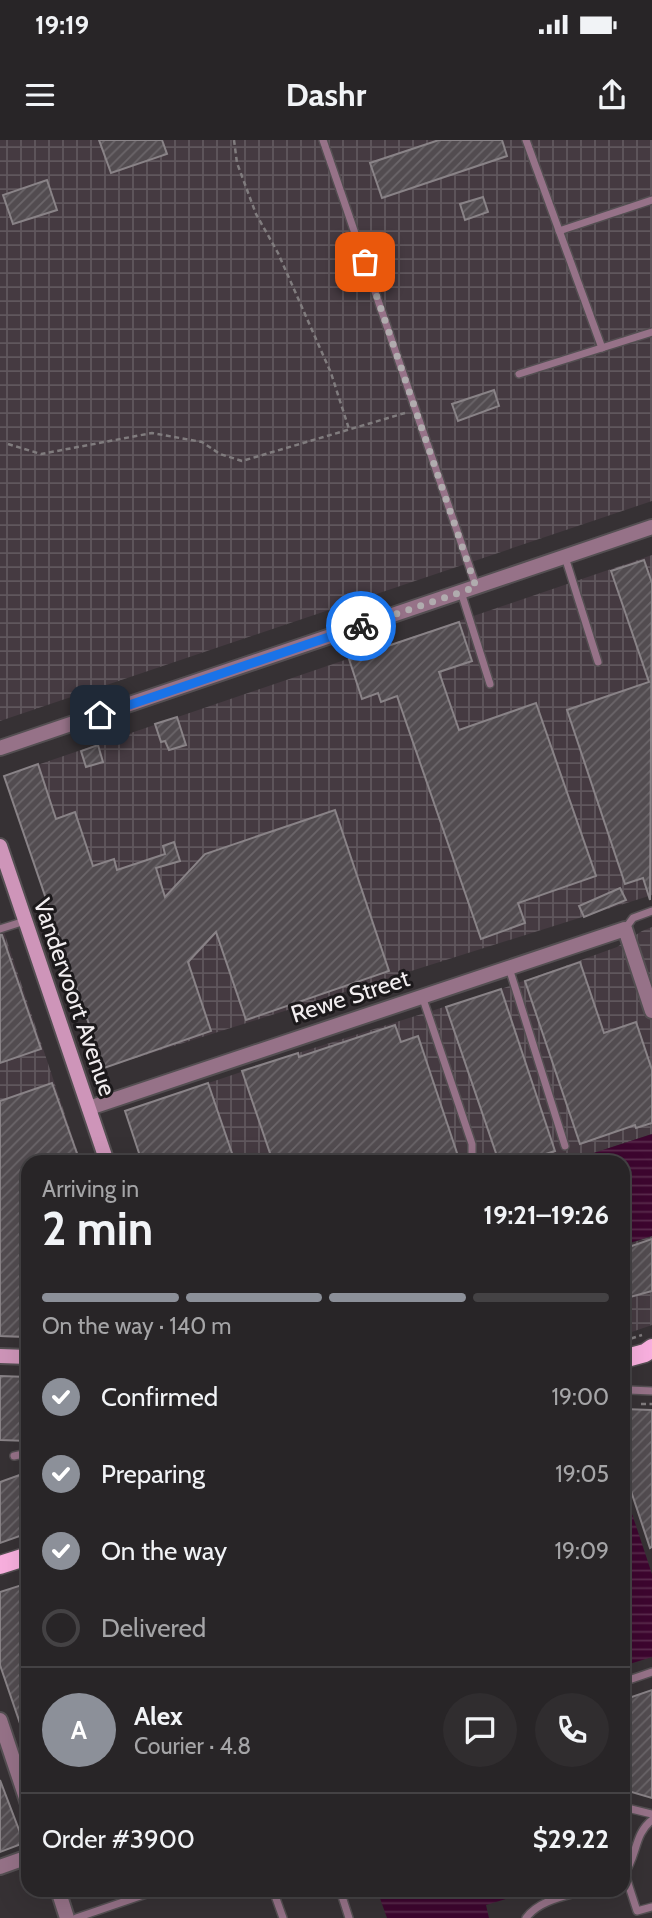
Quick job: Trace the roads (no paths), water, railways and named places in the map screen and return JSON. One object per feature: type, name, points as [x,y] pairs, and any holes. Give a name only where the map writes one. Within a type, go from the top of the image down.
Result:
[{"type":"main road","name":"Vandervoort Avenue","points":[[0,846],[105,1155]]},
{"type":"main road","points":[[630,1356],[650,1348]]},
{"type":"main road","points":[[0,1356],[21,1357]]},
{"type":"main road","points":[[0,1564],[21,1558]]},
{"type":"street","points":[[0,748],[652,527]]},
{"type":"street","points":[[625,929],[652,1012]]},
{"type":"street","name":"Rewe Street","points":[[89,1108],[625,929]]},
{"type":"street","points":[[0,1720],[21,1783]]},
{"type":"street","points":[[0,1867],[21,1860]]},
{"type":"street","points":[[60,1897],[68,1918]]},
{"type":"lane","points":[[323,140],[476,587]]},
{"type":"lane","points":[[526,140],[602,348]]},
{"type":"lane","points":[[559,230],[652,200]]},
{"type":"lane","points":[[519,374],[652,332]]},
{"type":"lane","points":[[565,557],[598,662]]},
{"type":"lane","points":[[461,592],[490,684]]},
{"type":"lane","points":[[625,929],[633,918],[652,911]]},
{"type":"lane","points":[[0,929],[26,921]]},
{"type":"lane","points":[[508,967],[565,1146]]},
{"type":"lane","points":[[422,996],[472,1144],[472,1155]]},
{"type":"lane","points":[[630,1390],[652,1391]]},
{"type":"lane","points":[[14,1457],[21,1455]]},
{"type":"lane","points":[[630,1680],[652,1672]]},
{"type":"lane","points":[[630,1809],[652,1814]]},
{"type":"lane","points":[[630,1864],[641,1829],[652,1820]]},
{"type":"lane","points":[[630,1891],[637,1911],[652,1907]]},
{"type":"lane","points":[[76,1918],[137,1897]]},
{"type":"lane","points":[[276,1897],[283,1918]]},
{"type":"lane","points":[[342,1897],[349,1918]]},
{"type":"lane","points":[[526,1918],[545,1903],[564,1897]]},
{"type":"lane","points":[[104,1908],[108,1918]]}]
